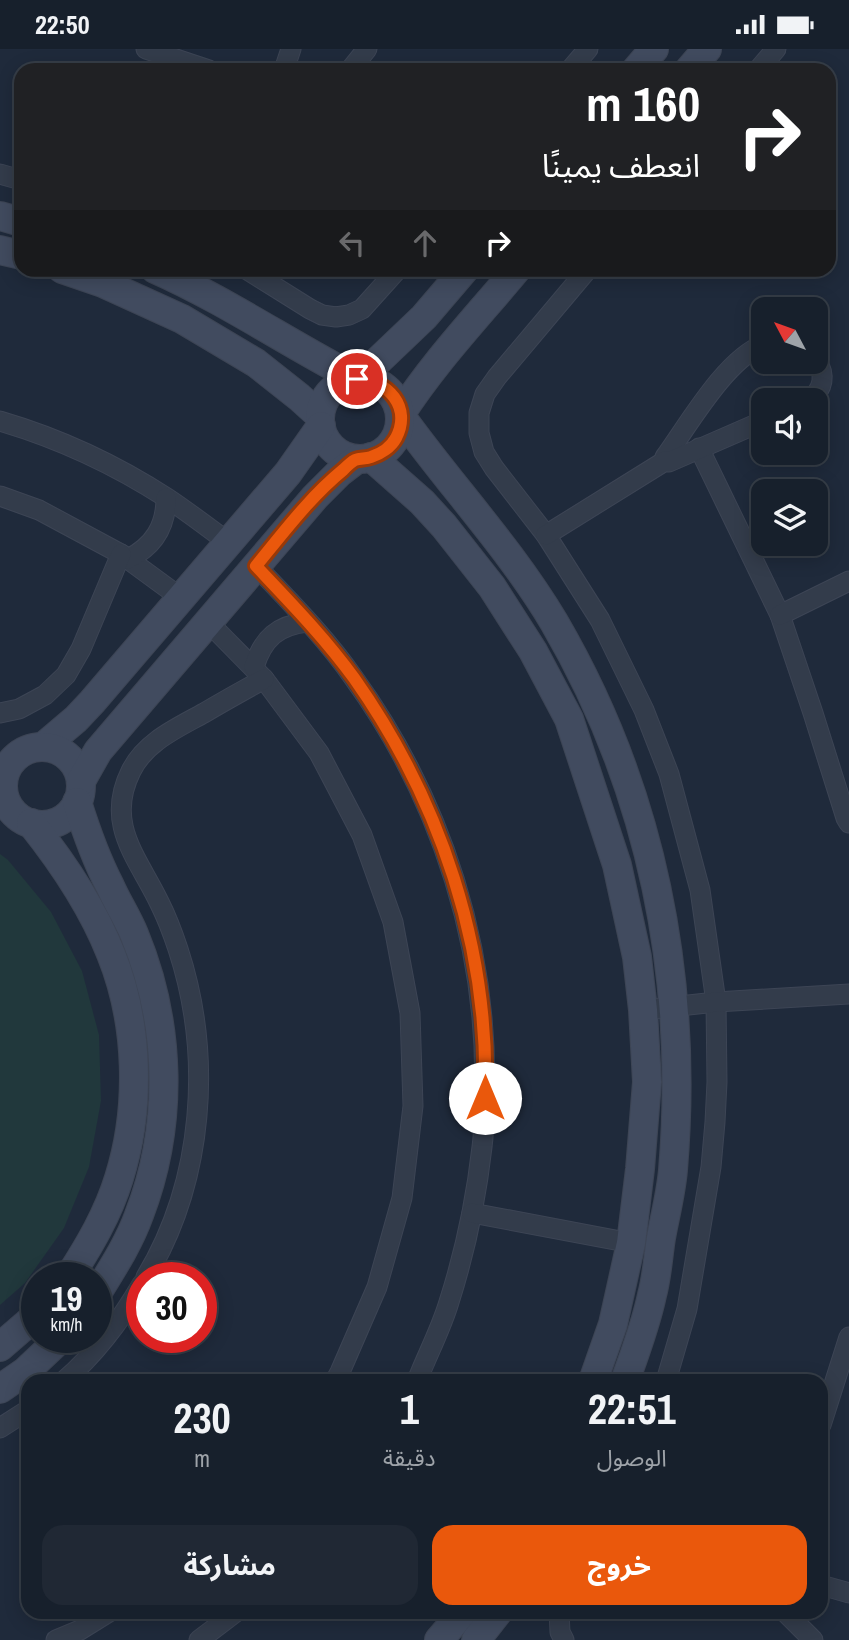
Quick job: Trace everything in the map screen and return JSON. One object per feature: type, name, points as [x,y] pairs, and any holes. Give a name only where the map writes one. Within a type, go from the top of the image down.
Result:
[{"type":"street","points":[[146,49],[188,63]]},
{"type":"street","points":[[356,63],[367,49]]},
{"type":"street","points":[[576,63],[588,49]]},
{"type":"street","points":[[642,63],[654,49]]},
{"type":"street","points":[[695,63],[707,49]]},
{"type":"street","points":[[764,63],[776,49]]},
{"type":"street","points":[[85,277],[182,319],[256,363],[299,397],[320,421]]},
{"type":"street","points":[[171,277],[358,379]]},
{"type":"street","points":[[259,277],[310,309],[322,315],[336,317],[362,309],[391,277]]},
{"type":"street","points":[[358,379],[424,317],[458,277]]},
{"type":"street","points":[[400,415],[440,359],[510,277]]},
{"type":"street","points":[[582,277],[485,394],[479,413],[479,433],[484,452],[494,468],[546,535],[600,620],[644,710],[669,774],[700,890],[716,1002],[717,1082],[711,1167],[687,1309],[668,1374]]},
{"type":"street","points":[[665,461],[723,378],[751,352]]},
{"type":"street","points":[[14,811],[42,825],[53,823],[72,811],[98,751],[315,497],[340,472],[364,458],[381,453],[390,446],[400,426],[400,415],[398,405],[387,389],[370,380],[358,379],[348,381],[331,391],[322,407],[320,421],[324,436],[337,452],[364,458],[422,502],[492,587],[533,651],[569,719],[617,865],[636,957],[643,1010],[647,1082],[631,1243],[613,1324],[595,1374]]},
{"type":"street","points":[[400,415],[521,571],[582,672],[628,779],[659,894],[675,1006],[677,1085],[673,1173],[652,1295],[627,1374]]},
{"type":"street","points":[[0,421],[98,459],[166,498],[229,543]]},
{"type":"street","points":[[78,1262],[98,1231],[119,1178],[131,1122],[134,1065],[128,1009],[112,954],[87,903],[70,875],[5,798],[5,775],[20,752],[76,719],[288,473],[320,421]]},
{"type":"street","points":[[546,535],[665,461],[669,462],[751,426]]},
{"type":"street","points":[[699,448],[780,615],[849,823]]},
{"type":"street","points":[[0,496],[39,510],[124,557],[181,598]]},
{"type":"street","points":[[124,557],[140,553],[158,535],[166,510],[166,498]]},
{"type":"street","points":[[0,713],[19,709],[45,695],[66,675],[124,557]]},
{"type":"street","points":[[256,566],[308,622],[353,677],[392,736],[425,799],[450,865],[469,933],[481,1003],[485,1074],[482,1145],[472,1213],[449,1304],[420,1374]]},
{"type":"street","points":[[780,615],[849,581]]},
{"type":"street","points":[[208,622],[259,673],[319,753],[362,835],[393,922],[410,1013],[413,1106],[402,1198],[377,1287],[339,1374]]},
{"type":"street","points":[[259,673],[258,655],[273,634],[296,623],[308,622]]},
{"type":"street","points":[[155,1262],[187,1178],[199,1085],[197,1039],[190,992],[178,948],[160,905],[126,842],[121,818],[123,794],[131,771],[145,751],[164,735],[259,673]]},
{"type":"street","points":[[20,752],[54,749],[64,754],[78,770],[79,791],[92,847],[133,933],[150,978],[160,1025],[164,1073],[162,1122],[154,1170],[139,1216],[112,1269]]},
{"type":"street","points":[[643,1010],[716,1002],[849,994]]},
{"type":"street","points":[[472,1213],[631,1243]]},
{"type":"street","points":[[71,1374],[102,1342],[126,1310]]},
{"type":"street","points":[[0,1347],[21,1329]]},
{"type":"street","points":[[828,1415],[840,1399],[849,1337]]},
{"type":"street","points":[[22,1374],[45,1353]]},
{"type":"street","points":[[0,1389],[21,1374]]},
{"type":"street","points":[[0,1429],[21,1415]]},
{"type":"street","points":[[828,1587],[849,1593]]},
{"type":"street","points":[[56,1640],[98,1619]]},
{"type":"street","points":[[199,1640],[227,1619]]},
{"type":"street","points":[[439,1640],[457,1619]]},
{"type":"street","points":[[559,1619],[560,1632],[564,1640]]},
{"type":"street","points":[[792,1619],[813,1640]]},
{"type":"green space","points":[[0,854],[51,912],[82,971],[99,1035],[101,1101],[89,1167],[64,1228],[40,1262],[21,1262],[21,1287],[0,1305]]},
{"type":"route","points":[[357,379],[379,383],[394,396],[400,415],[396,437],[381,453],[357,459],[340,472],[256,566],[308,622],[353,677],[392,736],[425,799],[450,865],[469,933],[481,1003],[485,1098]]}]
